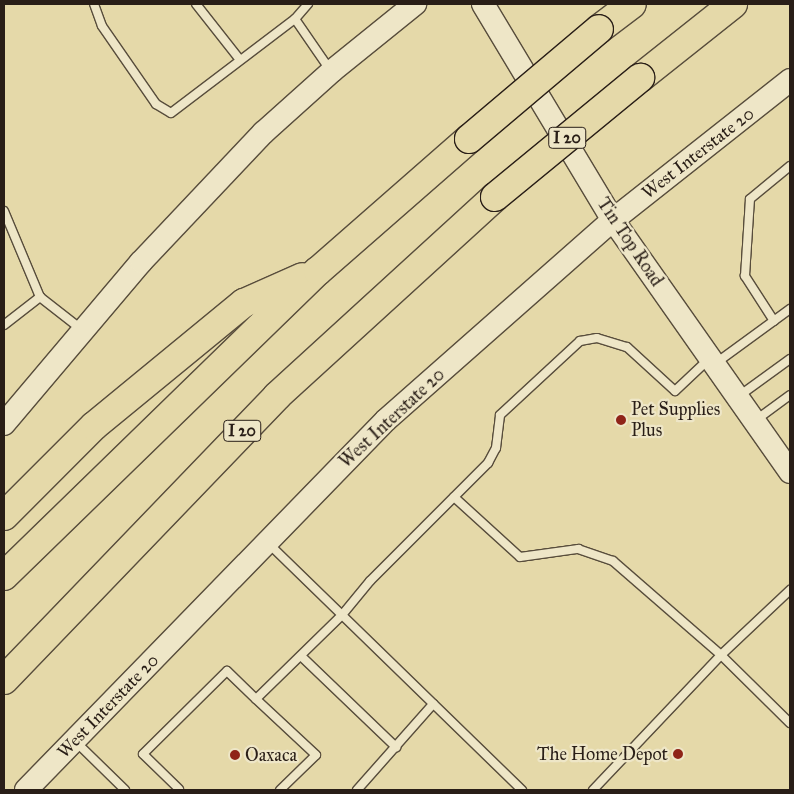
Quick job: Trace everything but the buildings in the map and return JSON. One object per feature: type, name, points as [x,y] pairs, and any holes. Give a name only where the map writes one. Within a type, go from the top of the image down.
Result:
[{"type":"highway","points":[[4,576],[318,271],[469,139],[599,29],[632,4]]},
{"type":"highway","name":"I 20","points":[[4,680],[277,396],[495,197],[733,4]]},
{"type":"highway","points":[[4,516],[94,426],[244,302],[318,271]]},
{"type":"main road","points":[[4,424],[83,330],[200,199],[263,133],[332,72],[415,4]]},
{"type":"main road","name":"Tin Top Road","points":[[483,4],[614,220],[790,472]]},
{"type":"main road","name":"West Interstate 20","points":[[26,790],[386,420],[614,220],[790,80]]},
{"type":"lane","points":[[94,4],[102,26],[156,104],[171,113],[295,19],[308,4]]},
{"type":"lane","points":[[196,4],[240,60]]},
{"type":"lane","points":[[295,19],[332,72]]},
{"type":"lane","points":[[774,321],[745,276],[750,199],[790,166]]},
{"type":"lane","points":[[4,211],[40,297],[83,330]]},
{"type":"lane","points":[[4,325],[40,297]]},
{"type":"lane","points":[[256,699],[342,615],[370,581],[488,462],[496,448],[500,415],[580,341],[597,338],[627,347],[675,391],[712,361],[790,309]]},
{"type":"lane","points":[[738,397],[790,359]]},
{"type":"lane","points":[[754,421],[790,395]]},
{"type":"lane","points":[[454,497],[520,557],[578,549],[613,561],[721,655],[790,723]]},
{"type":"lane","points":[[268,543],[522,790]]},
{"type":"lane","points":[[593,790],[721,655],[790,590]]},
{"type":"lane","points":[[301,656],[396,747]]},
{"type":"lane","points":[[179,790],[144,754],[227,671],[316,755],[280,790]]},
{"type":"lane","points":[[357,790],[433,704]]},
{"type":"lane","points":[[74,740],[125,790]]},
{"type":"place","name":"Pet Supplies Plus","points":[[621,420]]},
{"type":"place","name":"The Home Depot","points":[[678,754]]},
{"type":"place","name":"Oaxaca","points":[[235,755]]}]
